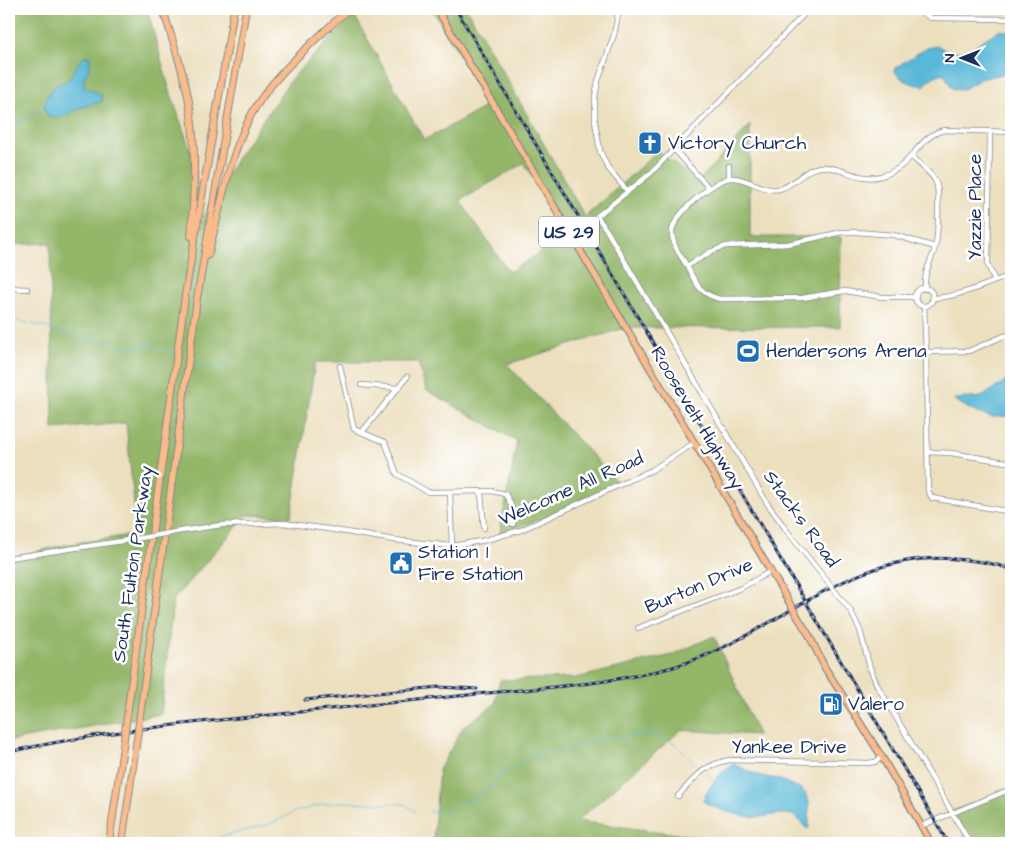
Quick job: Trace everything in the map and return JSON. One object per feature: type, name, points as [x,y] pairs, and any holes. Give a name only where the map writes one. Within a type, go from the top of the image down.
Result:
[{"type":"highway","points":[[163,9],[186,89],[192,124],[194,189],[186,289]]},
{"type":"highway","points":[[186,289],[234,9]]},
{"type":"highway","points":[[197,300],[246,9]]},
{"type":"highway","points":[[197,300],[237,147],[249,118],[276,79],[348,9]]},
{"type":"highway","name":"South Fulton Parkway","points":[[109,843],[186,289]]},
{"type":"highway","name":"South Fulton Parkway","points":[[122,843],[197,300]]},
{"type":"main road","name":"Roosevelt Highway","points":[[437,9],[809,635],[825,668],[882,757],[931,843]]},
{"type":"street","points":[[619,9],[614,34],[598,81],[595,97],[596,133],[604,160],[628,192]]},
{"type":"street","points":[[570,234],[628,192],[674,150],[810,9]]},
{"type":"street","points":[[916,9],[931,18],[1011,19]]},
{"type":"street","points":[[916,297],[882,297],[845,291],[802,298],[720,299],[708,296],[700,288],[675,246],[672,235],[673,228],[680,215],[709,188],[729,178],[775,190],[785,187],[819,167],[830,168],[861,177],[877,177],[902,166],[912,157],[924,140],[937,132],[944,130],[1011,132]]},
{"type":"street","name":"Yazzie Place","points":[[990,132],[988,265],[995,281]]},
{"type":"street","points":[[674,150],[709,188]]},
{"type":"street","points":[[912,157],[931,175],[936,182],[938,192],[935,246],[926,270],[924,289]]},
{"type":"street","points":[[729,166],[729,178]]},
{"type":"street","name":"Stacks Road","points":[[596,216],[612,239],[767,503],[850,610],[860,630],[870,668],[877,685],[970,843]]},
{"type":"street","points":[[687,266],[726,246],[788,244],[842,232],[894,235],[935,246]]},
{"type":"street","points":[[933,298],[947,298],[1011,275]]},
{"type":"street","points":[[9,288],[27,289]]},
{"type":"street","points":[[924,289],[932,292],[933,298],[930,304],[924,306],[918,304],[916,297],[917,292],[924,289]]},
{"type":"street","points":[[924,306],[928,491],[932,498],[1011,512]]},
{"type":"street","points":[[926,352],[969,351],[1004,336],[1011,335]]},
{"type":"street","points":[[340,366],[354,428],[385,442],[397,474],[428,492],[498,492],[505,494],[511,504],[513,524]]},
{"type":"street","points":[[362,432],[407,377]]},
{"type":"street","points":[[361,385],[398,388]]},
{"type":"street","name":"Welcome All Road","points":[[9,558],[221,525],[283,523],[394,540],[452,546],[486,540],[521,530],[652,470],[694,443]]},
{"type":"street","points":[[928,452],[951,453],[1006,462],[1011,461]]},
{"type":"street","points":[[450,492],[452,546]]},
{"type":"street","points":[[482,492],[484,528]]},
{"type":"street","name":"Burton Drive","points":[[638,628],[741,588],[771,571]]},
{"type":"street","name":"Yankee Drive","points":[[678,796],[706,768],[729,760],[868,763],[875,762],[882,757]]},
{"type":"street","points":[[921,826],[1011,789]]},
{"type":"green space","points":[[9,9],[147,9],[169,88],[194,161],[200,222],[238,156],[292,78],[354,15],[424,140],[489,105],[432,9],[467,9],[585,217],[658,151],[698,182],[750,125],[750,237],[841,237],[840,327],[625,328],[507,364],[617,482],[559,513],[500,533],[517,441],[426,390],[418,362],[315,362],[291,517],[247,515],[173,600],[161,714],[9,741],[9,558],[64,545],[137,534],[126,423],[53,429],[50,243],[9,245]],"holes":[[[524,163],[568,235],[509,272],[460,201]]]},
{"type":"green space","points":[[714,636],[758,735],[681,730],[577,821],[746,843],[433,843],[439,770],[463,727],[495,704],[500,680],[576,678],[672,655]]},
{"type":"green space","points":[[1011,789],[1011,838],[966,837],[952,811]]},
{"type":"water","points":[[1000,30],[1011,32],[1011,72],[980,79],[964,89],[958,90],[952,88],[942,73],[933,77],[924,86],[908,82],[895,72],[895,69],[904,62],[926,48],[938,46],[949,52],[962,52],[974,49],[977,44]]},
{"type":"water","points":[[85,56],[90,57],[90,67],[83,83],[85,87],[101,95],[102,101],[82,107],[63,117],[48,116],[44,106],[50,92],[57,85],[68,80]]},
{"type":"water","points":[[1011,378],[1011,416],[992,417],[977,413],[954,400],[982,397]]},
{"type":"water","points":[[733,764],[760,776],[778,779],[801,789],[809,803],[809,828],[806,828],[792,815],[783,814],[757,817],[737,815],[704,802],[705,795],[715,780]]},
{"type":"waterway","points":[[9,127],[24,121],[44,106]]},
{"type":"waterway","points":[[9,322],[17,321],[42,326],[73,337],[105,340],[126,347],[150,344],[174,354]]},
{"type":"waterway","points":[[191,363],[209,367],[232,368]]},
{"type":"waterway","points":[[445,812],[466,801],[475,799],[496,782],[501,774],[529,756],[569,749],[604,736],[616,739],[640,734],[659,736],[680,748],[701,770]]},
{"type":"waterway","points":[[705,773],[716,781]]},
{"type":"waterway","points":[[208,843],[223,836],[271,824],[294,812],[324,804],[343,802],[405,804],[416,812]]},
{"type":"waterway","points":[[429,812],[440,812]]},
{"type":"railway","points":[[456,9],[948,843]]},
{"type":"railway","points":[[9,752],[69,740],[159,727],[572,685],[624,678],[673,667],[709,654],[744,637],[844,581],[879,568],[915,560],[955,559],[983,562],[1011,569]]},
{"type":"railway","points":[[305,700],[439,687],[477,689]]},
{"type":"place","name":"Victory Church","points":[[650,143]]},
{"type":"place","name":"Hendersons Arena","points":[[748,351]]},
{"type":"place","name":"Station 1 Fire Station","points":[[401,563]]},
{"type":"place","name":"Valero","points":[[831,704]]}]
